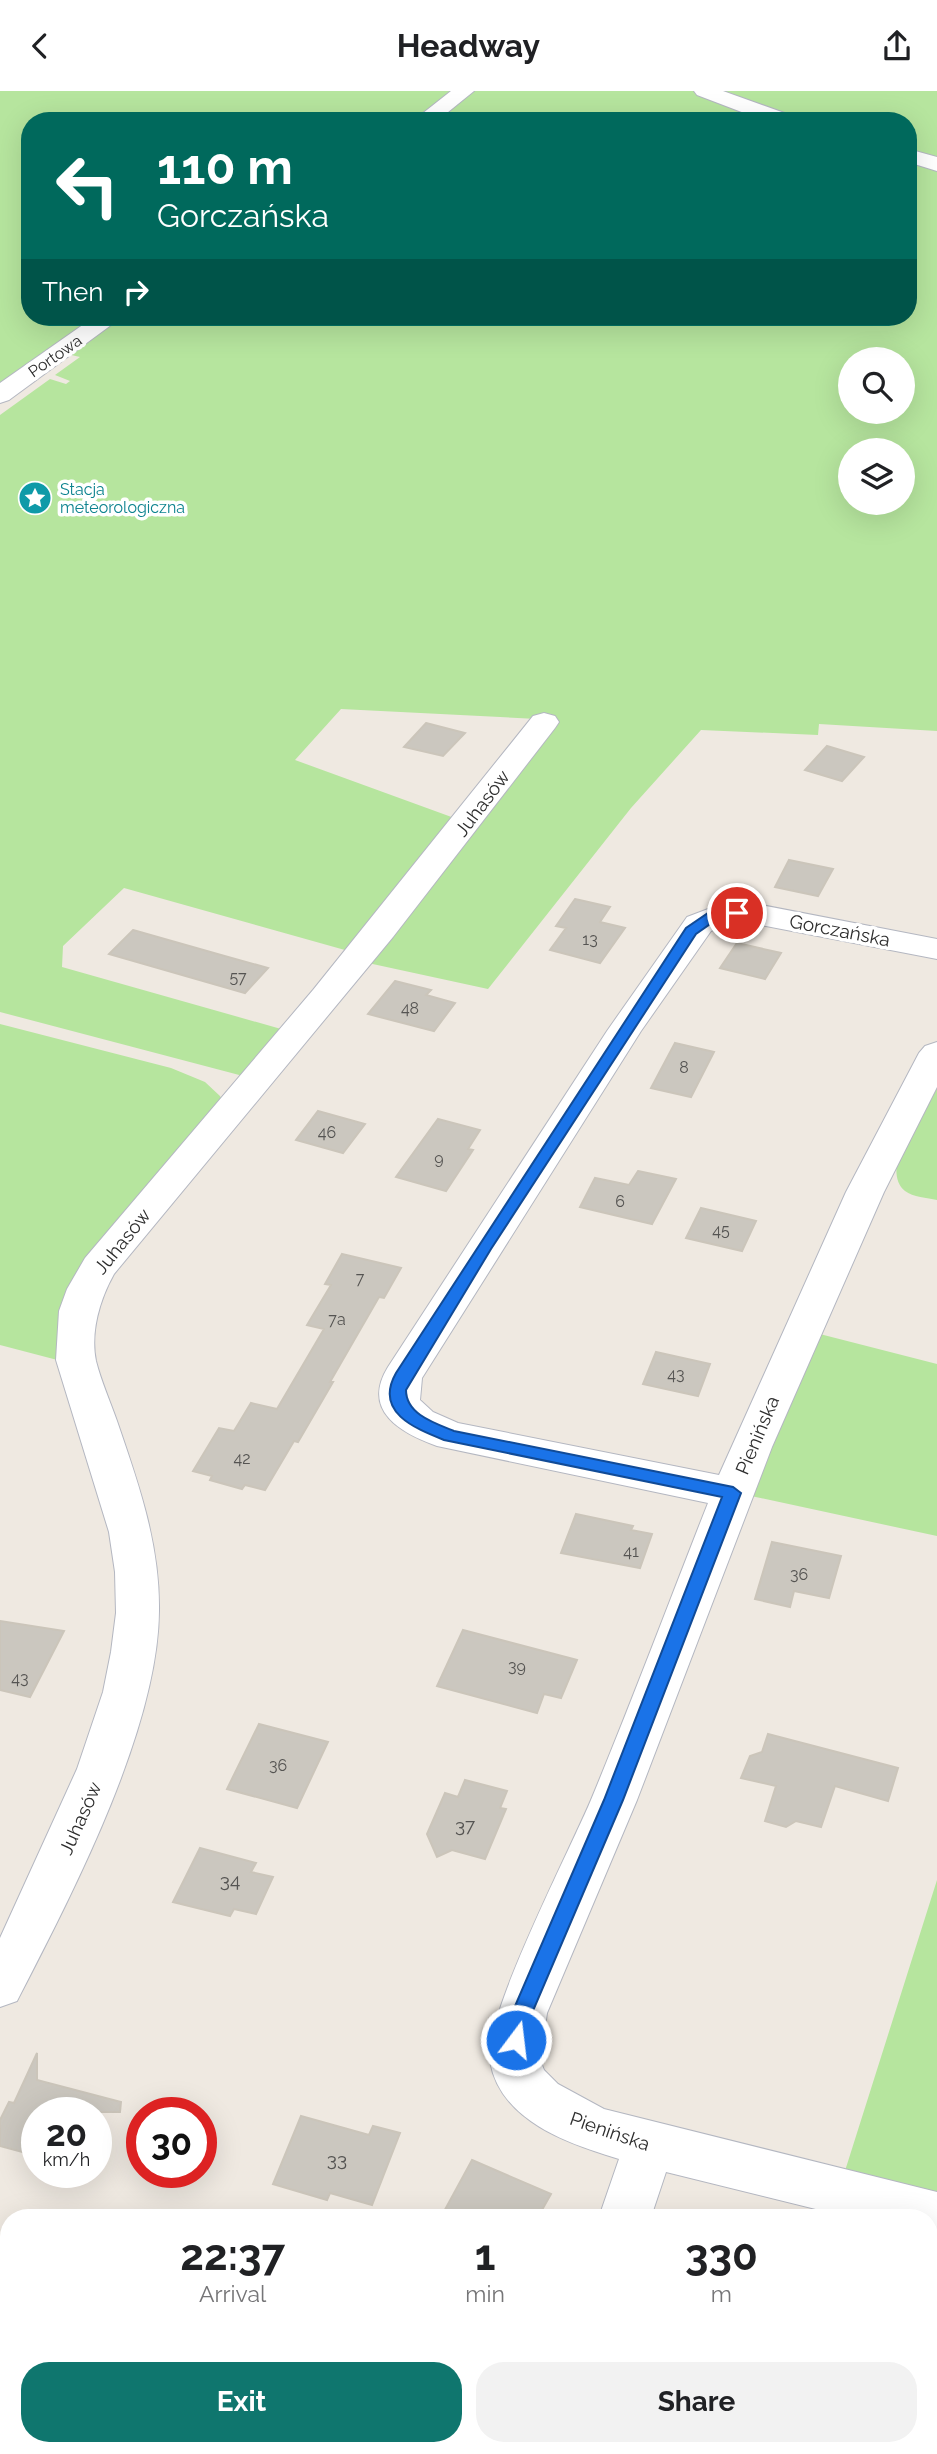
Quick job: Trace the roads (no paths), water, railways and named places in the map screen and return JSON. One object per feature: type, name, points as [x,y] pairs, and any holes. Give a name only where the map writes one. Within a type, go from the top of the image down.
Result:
[{"type":"street","points":[[435,112],[464,91]]},
{"type":"street","points":[[704,91],[761,112]]},
{"type":"street","points":[[917,158],[937,164]]},
{"type":"street","name":"Portowa","points":[[0,395],[97,326]]},
{"type":"street","name":"Juhasów","points":[[0,1986],[29,1932],[108,1753],[124,1700],[134,1644],[137,1590],[130,1532],[76,1360],[73,1334],[85,1290],[99,1266],[273,1063],[436,863],[544,722]]},
{"type":"street","name":"Gorczańska","points":[[733,1493],[450,1436],[425,1426],[407,1413],[397,1400],[397,1390],[402,1377],[557,1135],[699,924],[724,913],[751,913],[937,949]]},
{"type":"street","name":"Pienińska","points":[[909,2209],[649,2145],[591,2128],[540,2100],[524,2083],[515,2060],[522,2013],[614,1800],[733,1493],[865,1192],[937,1053]]},
{"type":"street","points":[[628,2209],[649,2145]]},
{"type":"place","name":"Stacja meteorologiczna","points":[[35,498]]}]
